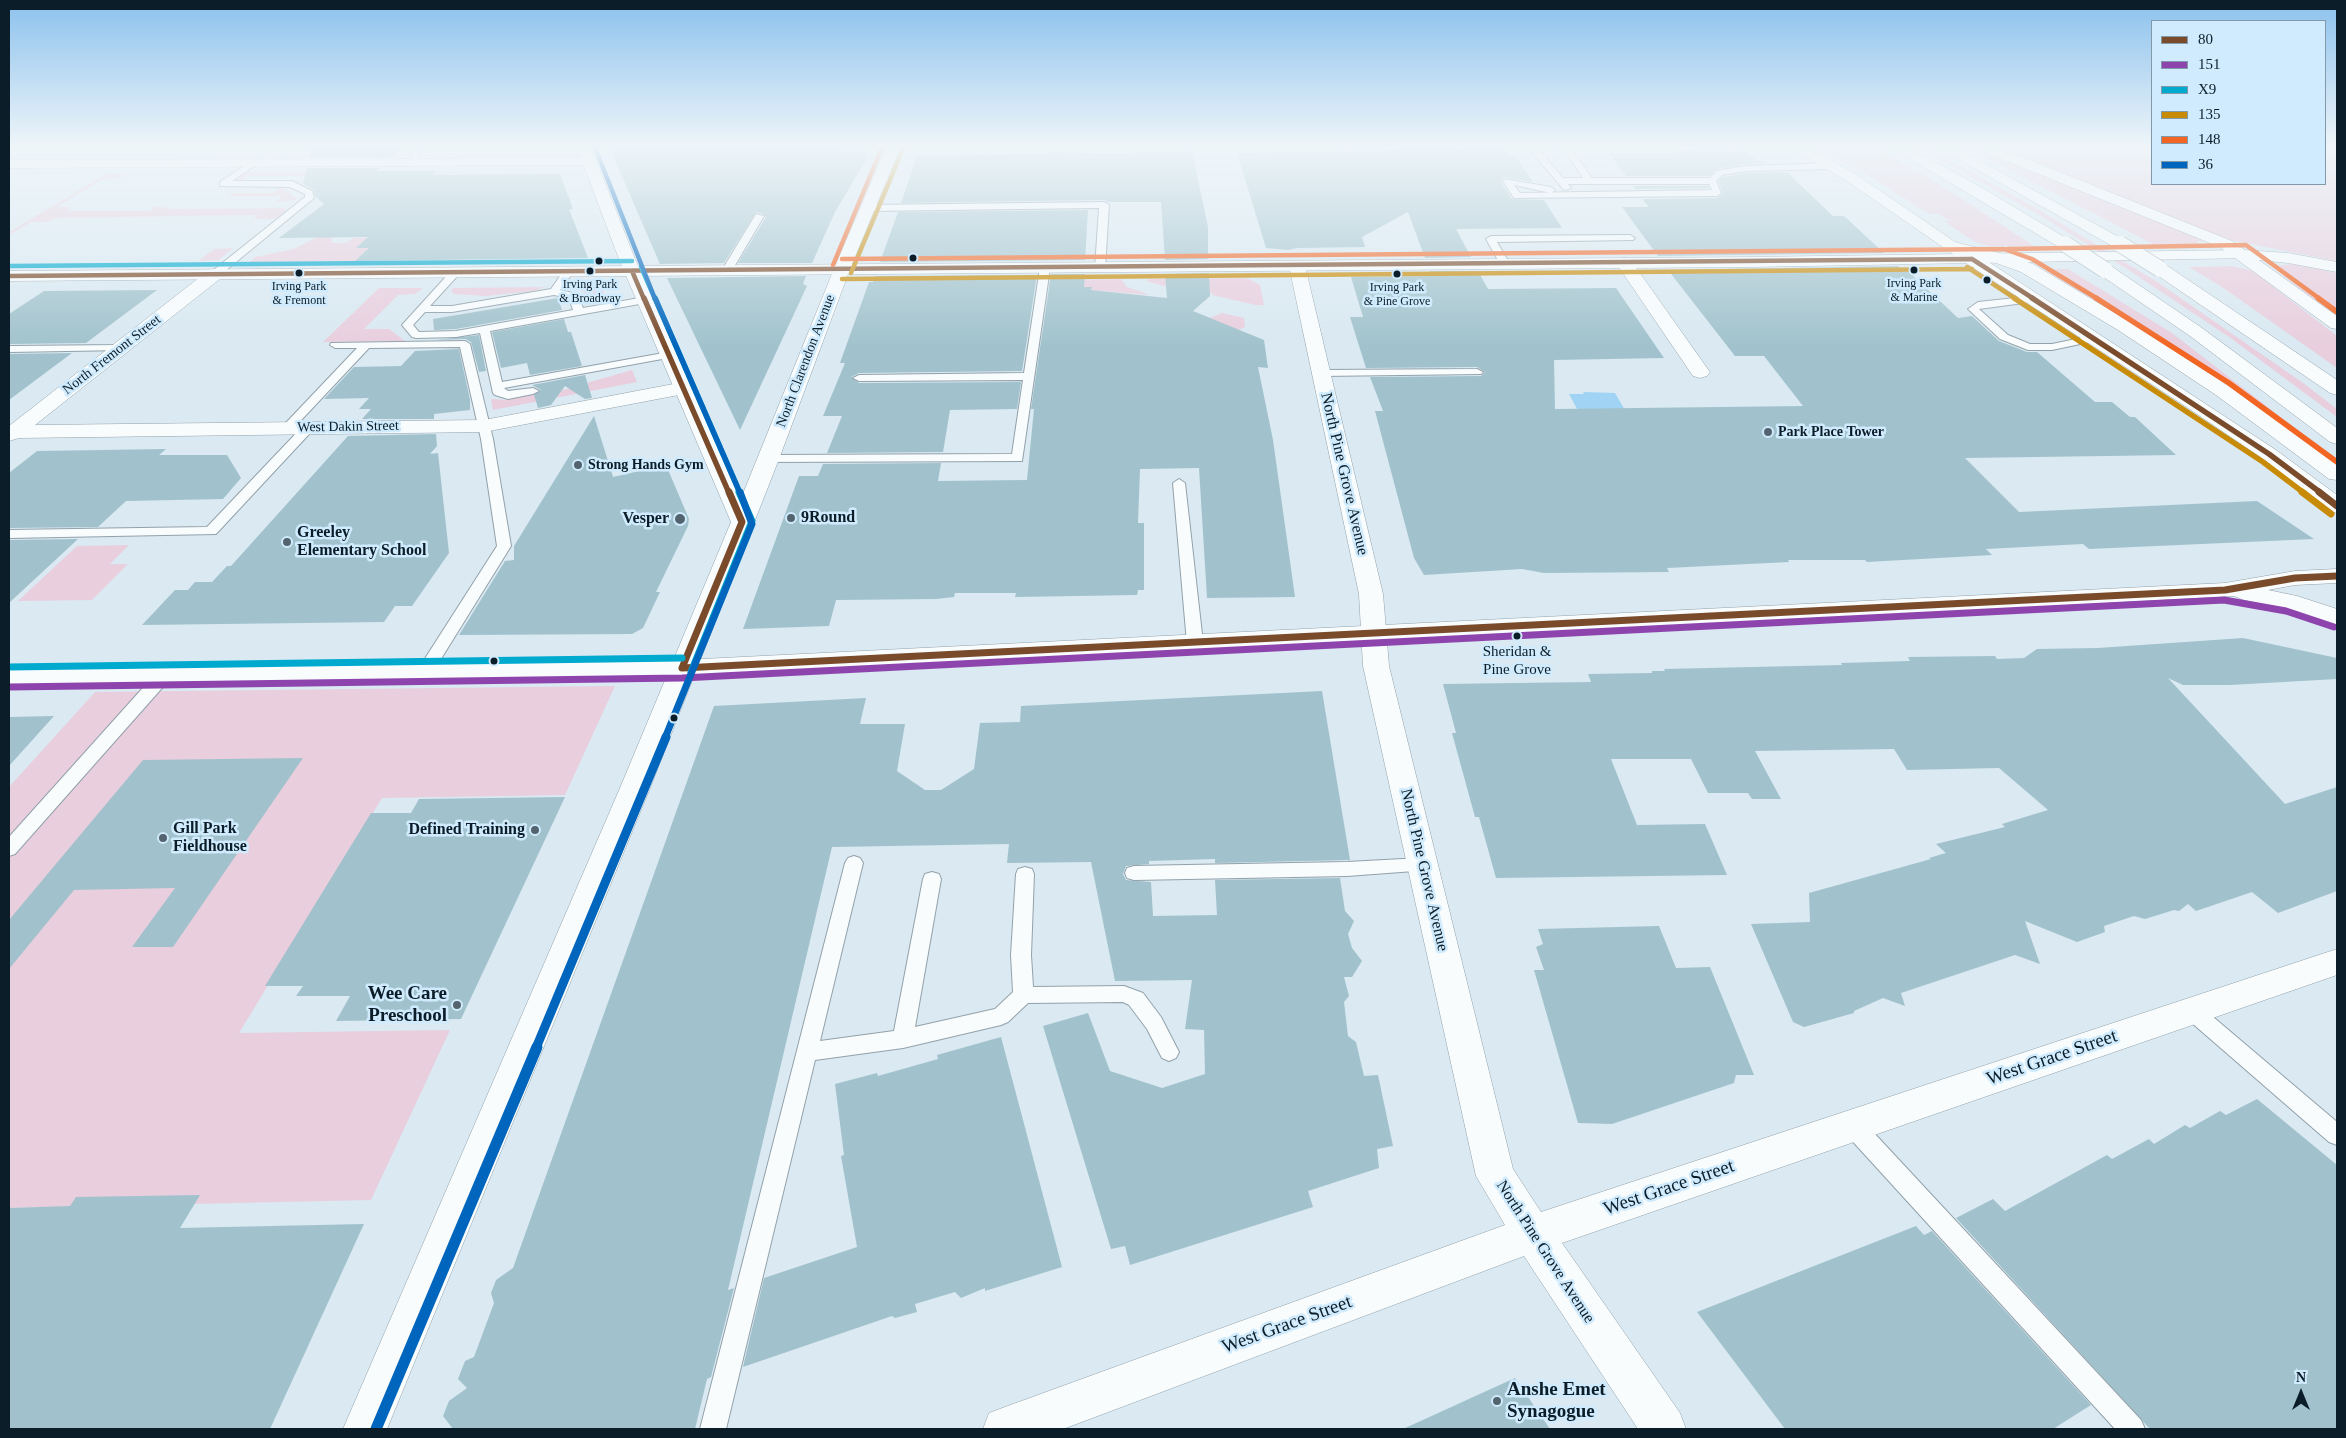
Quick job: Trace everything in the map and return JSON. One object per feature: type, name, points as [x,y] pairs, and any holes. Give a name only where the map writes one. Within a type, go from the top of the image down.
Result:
[{"type":"main road","points":[[610,212],[632,271],[684,388],[718,473],[742,522]]},
{"type":"main road","name":"North Clarendon Avenue","points":[[365,1429],[628,805],[865,212]]},
{"type":"main road","points":[[1901,212],[2269,454],[2337,506]]},
{"type":"main road","points":[[2011,212],[2065,244],[2196,332],[2337,438]]},
{"type":"main road","points":[[2062,212],[2120,244],[2160,269],[2337,389]]},
{"type":"main road","points":[[2146,212],[2226,244],[2244,255],[2337,324]]},
{"type":"main road","points":[[1954,247],[2002,259],[2027,268],[2124,326],[2223,391],[2337,474]]},
{"type":"main road","points":[[9,276],[1972,260],[2244,255],[2306,260],[2337,267]]},
{"type":"main road","points":[[1624,263],[1700,372]]},
{"type":"main road","name":"North Pine Grove Avenue","points":[[1297,266],[1371,594],[1376,666],[1495,1176],[1664,1429]]},
{"type":"main road","name":"North Fremont Street","points":[[10,433],[215,274]]},
{"type":"main road","name":"West Dakin Street","points":[[10,433],[484,426],[684,388]]},
{"type":"main road","points":[[9,677],[682,668],[1374,635],[2225,590],[2295,578],[2337,576]]},
{"type":"main road","points":[[2225,590],[2288,601],[2337,617]]},
{"type":"main road","name":"West Grace Street","points":[[1005,1429],[1533,1234],[2337,962]]},
{"type":"lane","points":[[215,274],[292,212]]},
{"type":"lane","points":[[1100,268],[1104,212]]},
{"type":"lane","points":[[727,270],[759,216]]},
{"type":"lane","points":[[1505,264],[1492,239],[1630,238]]},
{"type":"lane","points":[[768,459],[1018,458],[1045,268]]},
{"type":"lane","points":[[554,292],[569,271]]},
{"type":"lane","points":[[456,272],[407,325],[416,335],[484,329],[503,323],[645,300]]},
{"type":"lane","points":[[422,309],[452,312],[532,299],[554,292],[573,296],[579,312]]},
{"type":"lane","points":[[2034,299],[1978,305],[1973,309],[2004,338],[2023,345],[2052,347],[2095,338]]},
{"type":"lane","points":[[484,329],[497,386],[502,395],[533,391]]},
{"type":"lane","points":[[335,345],[464,344],[484,426],[504,546],[425,671]]},
{"type":"lane","points":[[287,428],[366,345]]},
{"type":"lane","points":[[9,349],[121,348]]},
{"type":"lane","points":[[497,386],[669,355]]},
{"type":"lane","points":[[587,380],[606,375],[635,361]]},
{"type":"lane","points":[[1321,373],[1477,372]]},
{"type":"lane","points":[[859,378],[1030,376]]},
{"type":"lane","points":[[9,534],[211,532],[308,428]]},
{"type":"lane","points":[[1179,483],[1194,643]]},
{"type":"lane","points":[[9,849],[164,675]]},
{"type":"lane","points":[[713,1429],[854,863]]},
{"type":"lane","points":[[1134,873],[1347,870],[1422,865]]},
{"type":"lane","points":[[1023,995],[1021,955],[1025,874]]},
{"type":"lane","points":[[903,1039],[932,879]]},
{"type":"lane","points":[[808,1052],[903,1039],[1000,1016],[1023,995],[1124,994],[1136,999],[1154,1023],[1169,1052]]},
{"type":"lane","points":[[2192,1011],[2337,1135]]},
{"type":"lane","points":[[1853,1126],[2132,1429]]},
{"type":"shaded area","points":[[42,212],[286,212],[280,217],[271,219],[253,219],[258,215],[55,218],[47,222],[31,222],[9,235],[9,232]]},
{"type":"shaded area","points":[[1926,212],[1982,212],[2034,246],[1990,246],[1975,242],[1944,221],[1950,221],[1939,214]]},
{"type":"shaded area","points":[[2034,212],[2042,212],[2159,283],[2303,383],[2337,409],[2337,417],[2232,339],[2127,269]]},
{"type":"shaded area","points":[[2091,212],[2137,212],[2205,241],[2198,241],[2197,244],[2153,244]]},
{"type":"shaded area","points":[[2158,212],[2337,212],[2337,261],[2230,240]]},
{"type":"shaded area","points":[[317,237],[332,237],[332,243],[346,243],[353,238],[371,238],[356,248],[369,248],[355,261],[249,262],[255,257],[294,249]]},
{"type":"shaded area","points":[[233,248],[219,260],[198,261],[215,249]]},
{"type":"shaded area","points":[[2292,264],[2337,273],[2337,318],[2281,274],[2275,266]]},
{"type":"shaded area","points":[[2232,266],[2253,271],[2337,336],[2337,368],[2222,287],[2189,267]]},
{"type":"shaded area","points":[[2068,269],[2172,333],[2335,459],[2329,459],[2202,366],[2046,271]]},
{"type":"shaded area","points":[[1121,279],[1127,287],[1150,295],[1091,290],[1092,287],[1070,287],[1071,280]]},
{"type":"shaded area","points":[[1150,279],[1249,279],[1260,285],[1264,305],[1256,305],[1212,295],[1173,284],[1164,286],[1146,281]]},
{"type":"shaded area","points":[[602,286],[607,302],[595,303],[584,292],[573,288]]},
{"type":"shaded area","points":[[544,287],[534,291],[486,296],[454,294],[451,291],[453,288]]},
{"type":"shaded area","points":[[379,288],[423,288],[415,294],[398,295],[364,329],[389,329],[405,341],[323,342]]},
{"type":"shaded area","points":[[1222,313],[1244,318],[1245,327],[1238,330],[1210,318]]},
{"type":"shaded area","points":[[632,370],[637,382],[493,410],[491,399],[506,400],[534,393],[535,395],[588,385],[587,383]]},
{"type":"shaded area","points":[[129,545],[110,564],[128,564],[92,600],[18,601],[77,546]]},
{"type":"shaded area","points":[[615,686],[565,795],[382,798],[239,1033],[450,1030],[371,1200],[9,1208],[9,787],[95,692]]},
{"type":"water","points":[[1583,392],[1615,393],[1639,434],[1591,435],[1569,394],[1584,394]]},
{"type":"building","points":[[313,212],[570,212],[588,258],[355,261],[369,248],[356,248],[368,237],[279,238]]},
{"type":"building","points":[[637,212],[756,212],[724,263],[660,264]]},
{"type":"building","points":[[756,212],[835,212],[812,263],[738,263],[766,217],[764,214]]},
{"type":"building","points":[[898,212],[1088,212],[1085,260],[880,262]]},
{"type":"building","points":[[1162,212],[1205,212],[1208,227],[1208,259],[1165,260]]},
{"type":"building","points":[[1255,212],[1408,212],[1362,237],[1365,247],[1297,248],[1288,250],[1266,248]]},
{"type":"building","points":[[1408,212],[1552,212],[1562,228],[1456,229],[1471,257],[1425,258]]},
{"type":"building","points":[[1626,212],[1829,212],[1833,216],[1844,216],[1884,253],[1658,256]]},
{"type":"building","points":[[1898,266],[1904,272],[1909,272],[1958,318],[1972,316],[1999,341],[2027,352],[2037,352],[2095,402],[2112,402],[2130,417],[2135,417],[2176,455],[1965,458],[2019,512],[2257,501],[2314,539],[2089,549],[2083,544],[1986,549],[1992,555],[1867,562],[1865,560],[1788,560],[1789,562],[1667,568],[1669,572],[1544,573],[1522,569],[1424,575],[1414,558],[1375,411],[1383,411],[1370,377],[1481,376],[1485,372],[1477,367],[1366,368],[1350,317],[1363,317],[1351,277],[1432,276],[1430,271],[1478,271],[1488,289],[1616,288],[1664,358],[1554,360],[1555,409],[1803,406],[1764,356],[1735,356],[1668,270]]},
{"type":"building","points":[[1209,273],[1210,296],[1193,311],[1264,340],[1268,368],[1258,367],[1273,440],[1295,597],[1207,598],[1199,468],[1140,469],[1138,523],[1144,523],[1144,590],[1138,590],[1137,595],[1015,597],[1016,593],[955,593],[954,597],[936,599],[836,600],[829,626],[743,629],[799,476],[818,476],[823,464],[941,463],[938,481],[1027,480],[1034,409],[1031,409],[1051,274],[1085,274],[1084,287],[1092,287],[1091,290],[1167,298],[1165,274]]},
{"type":"building","points":[[1037,275],[1022,371],[859,373],[851,377],[859,383],[1021,382],[1017,409],[950,410],[943,452],[827,453],[842,416],[823,416],[845,363],[840,363],[869,282],[873,282],[875,276]]},
{"type":"building","points":[[806,276],[803,284],[807,286],[740,430],[667,278]]},
{"type":"building","points":[[157,290],[86,343],[9,344],[9,314],[44,291]]},
{"type":"building","points":[[558,298],[562,310],[456,329],[434,330],[433,319]]},
{"type":"building","points":[[564,319],[568,332],[571,332],[582,366],[530,375],[527,363],[501,368],[492,332]]},
{"type":"building","points":[[479,335],[486,371],[479,372],[471,342],[465,339],[436,340]]},
{"type":"building","points":[[459,349],[470,400],[470,410],[434,414],[434,419],[362,419],[371,409],[359,409],[369,398],[324,399],[354,367],[401,366],[415,351]]},
{"type":"building","points":[[72,353],[9,400],[9,354]]},
{"type":"building","points":[[585,375],[592,398],[585,399],[565,386],[551,405],[538,408],[534,395],[541,390],[532,385]]},
{"type":"building","points":[[594,416],[613,477],[666,465],[689,519],[688,526],[656,592],[660,592],[643,628],[632,634],[459,635],[505,561],[514,560],[514,546]]},
{"type":"building","points":[[436,434],[437,446],[430,454],[438,453],[449,553],[412,606],[395,606],[384,622],[142,625],[175,590],[188,590],[195,582],[212,582],[227,566],[231,566],[348,436]]},
{"type":"building","points":[[166,449],[159,455],[227,455],[241,478],[223,499],[126,501],[98,527],[9,528],[9,473],[37,451]]},
{"type":"building","points":[[78,539],[9,603],[9,540]]},
{"type":"building","points":[[2243,638],[2337,658],[2337,679],[2230,685],[2183,685],[2168,678],[2285,804],[2337,787],[2337,891],[2278,913],[2252,892],[2196,911],[2188,904],[2179,911],[2174,910],[2145,919],[2134,916],[2104,926],[2105,932],[2077,942],[2025,921],[2040,964],[2015,955],[1901,993],[1905,1006],[1883,998],[1854,1011],[1854,1013],[1804,1027],[1793,1022],[1751,924],[1810,922],[1809,893],[1931,859],[1929,858],[1946,853],[1936,844],[2005,827],[2002,824],[2048,810],[1999,768],[1907,770],[1894,749],[1755,751],[1781,799],[1752,799],[1748,793],[1708,793],[1691,759],[1611,759],[1637,825],[1705,824],[1727,875],[1496,878],[1479,817],[1475,817],[1452,733],[1456,733],[1443,684],[1591,682],[1588,674],[1652,673],[1652,671],[1665,671],[1664,669],[1842,665],[1841,663],[1910,661],[1908,657],[1995,656],[1997,659],[2024,658],[2037,649],[2098,648]]},
{"type":"building","points":[[1322,691],[1350,860],[1215,863],[1215,859],[1149,861],[1149,864],[1126,866],[1123,874],[1126,880],[1151,882],[1153,916],[1217,915],[1215,880],[1340,878],[1345,911],[1354,921],[1348,934],[1352,948],[1362,961],[1352,977],[1344,977],[1349,996],[1344,1002],[1348,1036],[1356,1042],[1364,1076],[1378,1075],[1393,1146],[1377,1149],[1379,1168],[1308,1191],[1313,1207],[1130,1265],[1125,1246],[1111,1249],[1043,1026],[1088,1013],[1110,1071],[1162,1088],[1205,1074],[1204,1030],[1185,1029],[1192,980],[1115,981],[1091,862],[1007,863],[1009,844],[832,847],[728,1290],[734,1288],[711,1377],[707,1379],[695,1429],[453,1429],[443,1416],[449,1401],[467,1388],[458,1379],[465,1361],[474,1357],[494,1303],[491,1293],[496,1280],[513,1268],[714,706],[866,698],[860,724],[905,724],[897,771],[925,790],[941,790],[974,769],[980,723],[1020,722],[1021,706]]},
{"type":"building","points":[[54,716],[9,766],[9,717]]},
{"type":"building","name":"Gill Park Fieldhouse","points":[[303,758],[173,947],[132,947],[175,888],[74,890],[9,969],[9,920],[143,760]]},
{"type":"building","points":[[565,797],[461,1019],[336,1021],[350,996],[296,996],[303,986],[265,986],[371,813],[411,813],[419,799]]},
{"type":"building","points":[[1659,926],[1676,968],[1710,967],[1754,1075],[1736,1075],[1734,1083],[1612,1124],[1578,1123],[1534,970],[1544,970],[1536,947],[1543,944],[1538,929]]},
{"type":"building","points":[[1001,1037],[1062,1267],[985,1291],[985,1288],[961,1298],[955,1292],[915,1304],[917,1312],[895,1318],[892,1316],[743,1367],[764,1278],[857,1247],[841,1156],[844,1155],[835,1084],[877,1073],[878,1076],[938,1059],[937,1055]]},
{"type":"building","points":[[2257,1099],[2337,1165],[2337,1429],[2150,1429],[1956,1218],[1993,1199],[2005,1211],[2107,1155],[2112,1159],[2149,1139],[2154,1144],[2185,1125],[2190,1128],[2220,1111],[2226,1115]]},
{"type":"building","points":[[200,1195],[180,1228],[364,1224],[270,1429],[9,1429],[9,1208],[70,1206],[76,1197]]},
{"type":"building","points":[[1916,1226],[1924,1235],[1932,1231],[2091,1405],[2053,1429],[1785,1429],[1697,1312]]},
{"type":"building","name":"Anshe Emet Synagogue","points":[[1515,1378],[1550,1429],[1403,1429]]},
{"type":"transit line","name":"36","points":[[376,1429],[637,809],[752,524],[636,255],[620,212]]},
{"type":"transit line","name":"148","points":[[833,265],[855,212]]},
{"type":"transit line","name":"135","points":[[851,273],[877,212]]},
{"type":"transit line","name":"148","points":[[2007,249],[2246,245],[2337,312]]},
{"type":"transit line","name":"148","points":[[842,259],[2004,249],[2032,259],[2129,318],[2229,383],[2337,462]]},
{"type":"transit line","name":"80","points":[[1972,259],[2269,454],[2337,506]]},
{"type":"transit line","name":"80","points":[[9,276],[1972,259]]},
{"type":"transit line","name":"X9","points":[[9,266],[632,261]]},
{"type":"transit line","name":"X9","points":[[641,267],[752,521],[691,672]]},
{"type":"transit line","name":"135","points":[[1967,267],[2263,462],[2331,514]]},
{"type":"transit line","name":"135","points":[[842,279],[1972,269]]},
{"type":"transit line","name":"80","points":[[632,271],[742,522],[682,668]]},
{"type":"transit line","name":"80","points":[[682,668],[2225,590],[2295,578],[2337,576]]},
{"type":"transit line","name":"151","points":[[9,687],[682,678],[2224,600],[2286,611],[2334,627]]},
{"type":"transit line","name":"X9","points":[[9,667],[682,658]]},
{"type":"place","name":"Irving Park & Marine","points":[[1914,270]]},
{"type":"place","name":"Irving Park & Broadway","points":[[590,271]]},
{"type":"place","name":"Irving Park & Fremont","points":[[299,273]]},
{"type":"place","name":"Irving Park & Pine Grove","points":[[1397,274]]},
{"type":"place","name":"Park Place Tower","points":[[1768,432]]},
{"type":"place","name":"Strong Hands Gym","points":[[578,465]]},
{"type":"place","name":"9Round","points":[[791,518]]},
{"type":"place","name":"Vesper","points":[[680,519]]},
{"type":"place","name":"Greeley Elementary School","points":[[287,542]]},
{"type":"place","name":"Sheridan & Pine Grove","points":[[1517,636]]},
{"type":"place","name":"Defined Training","points":[[535,830]]},
{"type":"place","name":"Gill Park Fieldhouse","points":[[163,838]]},
{"type":"place","name":"Wee Care Preschool","points":[[457,1005]]},
{"type":"place","name":"Anshe Emet Synagogue","points":[[1497,1401]]}]
